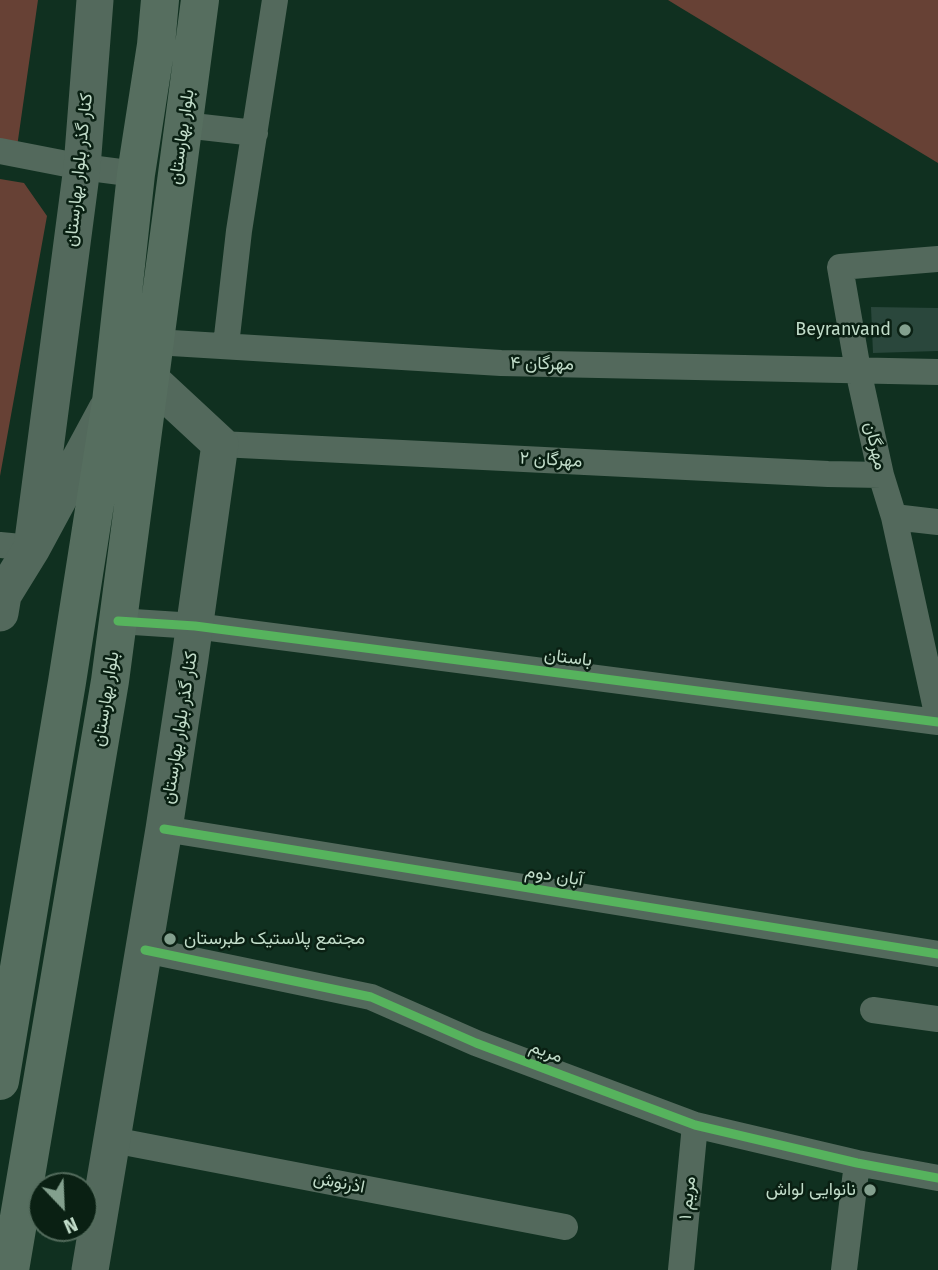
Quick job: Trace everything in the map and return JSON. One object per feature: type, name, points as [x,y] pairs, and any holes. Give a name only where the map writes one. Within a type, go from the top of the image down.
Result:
[{"type":"main road","name":"کنار گذر بلوار بهارستان","points":[[0,613],[16,547],[82,167],[95,0]]},
{"type":"main road","points":[[0,1081],[111,402],[135,174],[156,46],[160,0]]},
{"type":"main road","name":"بلوار بهارستان","points":[[10,1270],[110,681],[200,0]]},
{"type":"main road","points":[[150,379],[220,444]]},
{"type":"main road","name":"کنار گذر بلوار بهارستان","points":[[16,547],[111,402]]},
{"type":"main road","name":"کنار گذر بلوار بهارستان","points":[[90,1270],[145,950],[220,444]]},
{"type":"main road","points":[[17,979],[25,989],[37,994],[49,993],[59,987]]},
{"type":"main road","points":[[0,1099],[19,1098],[37,1111]]},
{"type":"street","points":[[226,345],[239,231],[275,0]]},
{"type":"street","points":[[184,125],[255,133]]},
{"type":"street","points":[[0,151],[135,174]]},
{"type":"street","name":"مهرگان","points":[[938,259],[840,267],[858,370],[881,475],[894,517],[938,720]]},
{"type":"street","name":"مهرگان ۴","points":[[155,342],[501,363],[938,372]]},
{"type":"street","name":"مهرگان ۲","points":[[220,444],[881,475]]},
{"type":"street","points":[[894,517],[938,522]]},
{"type":"street","name":"باستان","points":[[118,621],[195,625],[938,720]]},
{"type":"street","name":"آبان دوم","points":[[164,829],[938,954]]},
{"type":"street","name":"مریم","points":[[145,950],[371,998],[476,1043],[695,1125],[857,1163],[938,1178]]},
{"type":"street","points":[[873,1010],[938,1019]]},
{"type":"street","name":"مریم ۱","points":[[681,1270],[695,1125]]},
{"type":"street","name":"اذرنوش","points":[[113,1140],[565,1227]]},
{"type":"street","points":[[844,1270],[857,1163]]},
{"type":"shaded area","points":[[0,0],[38,0],[17,147],[0,144]]},
{"type":"shaded area","points":[[668,0],[938,0],[938,163],[681,8]]},
{"type":"shaded area","points":[[0,179],[24,183],[47,216],[0,476]]},
{"type":"building","name":"Beyranvand","points":[[871,307],[938,308],[938,351],[873,353]]},
{"type":"cycle path","points":[[118,621],[195,626],[938,722]]},
{"type":"cycle path","points":[[164,829],[938,954]]},
{"type":"cycle path","points":[[145,950],[371,997],[476,1043],[695,1125],[857,1163],[938,1178]]},
{"type":"place","name":"Beyranvand","points":[[905,330]]},
{"type":"place","name":"مجتمع پلاستیک طبرستان","points":[[170,939]]},
{"type":"place","name":"نانوایی لواش","points":[[870,1190]]}]
